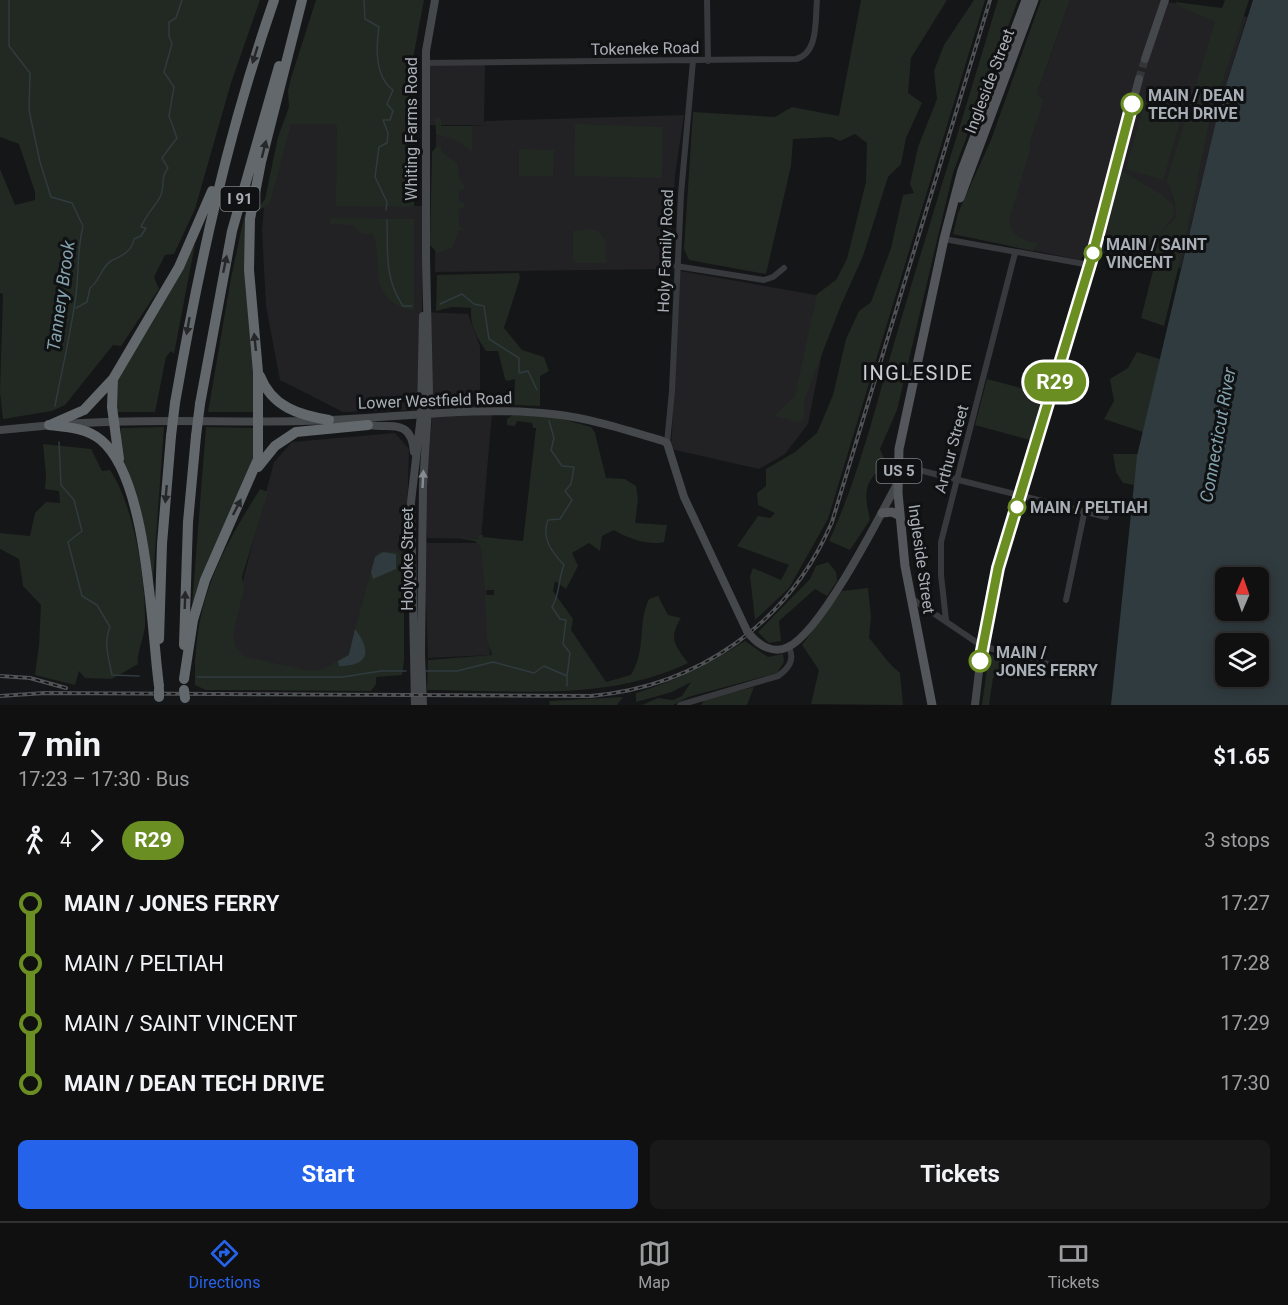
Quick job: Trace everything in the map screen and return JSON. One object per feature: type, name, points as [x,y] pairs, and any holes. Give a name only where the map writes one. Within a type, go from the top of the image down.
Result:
[{"type":"highway","name":"I 91","points":[[159,694],[161,564],[175,403],[195,288],[218,181],[274,0]]},
{"type":"highway","name":"I 91","points":[[184,693],[186,558],[200,404],[218,300],[241,196],[263,115],[302,0]]},
{"type":"highway","points":[[255,470],[259,450],[258,368],[248,264],[252,208],[302,0]]},
{"type":"highway","points":[[49,425],[80,412],[113,379],[176,273],[206,202],[218,181]]},
{"type":"highway","points":[[258,368],[267,390],[283,406],[304,416],[329,420]]},
{"type":"highway","points":[[113,379],[114,421],[120,465],[131,498],[144,554],[159,694]]},
{"type":"highway","points":[[49,425],[71,428],[94,435],[111,450],[120,465]]},
{"type":"highway","points":[[184,693],[192,628],[204,580],[227,526],[255,470],[274,446],[296,432],[368,425]]},
{"type":"main road","name":"Whiting Farms Road","points":[[425,414],[426,63],[428,30],[435,0]]},
{"type":"main road","name":"Ingleside Street","points":[[932,705],[910,598],[900,516],[899,465],[911,386],[962,170],[1026,0]]},
{"type":"main road","name":"Ingleside Street","points":[[944,239],[1034,0]]},
{"type":"main road","points":[[1145,59],[1165,0]]},
{"type":"main road","points":[[975,705],[982,646],[998,568],[1022,495],[1089,265],[1139,79]]},
{"type":"main road","name":"Lower Westfield Road","points":[[0,430],[114,421],[329,420],[482,411],[553,414],[597,423],[667,443]]},
{"type":"main road","name":"Holyoke Street","points":[[413,703],[411,540],[414,467],[425,414]]},
{"type":"main road","name":"Holyoke Street","points":[[423,705],[421,677],[425,414]]},
{"type":"main road","points":[[348,419],[368,425],[395,425],[407,432],[412,442],[414,467]]},
{"type":"main road","points":[[667,443],[684,497],[749,633],[770,649],[789,647],[805,634],[822,613],[898,482]]},
{"type":"main road","points":[[882,513],[892,512],[900,516]]},
{"type":"street","points":[[707,0],[708,61]]},
{"type":"street","name":"Tokeneke Road","points":[[426,63],[708,61],[804,57],[812,44],[817,0]]},
{"type":"street","name":"Holy Family Road","points":[[667,443],[674,369],[676,266],[693,61]]},
{"type":"street","points":[[944,239],[1089,265]]},
{"type":"street","name":"Arthur Street","points":[[946,620],[940,576],[941,542],[1015,253]]},
{"type":"street","points":[[676,266],[764,280],[773,278],[784,268]]},
{"type":"street","points":[[899,465],[1106,517]]},
{"type":"street","points":[[1066,600],[1084,513]]},
{"type":"street","points":[[910,598],[982,646],[1088,675]]},
{"type":"street","points":[[680,705],[778,676],[790,665],[792,656],[789,647]]},
{"type":"shaded area","points":[[0,0],[260,0],[231,83],[195,209],[174,254],[165,255],[154,277],[159,289],[121,346],[113,345],[65,405],[52,411],[3,419],[0,392],[3,294],[0,293],[0,169],[15,205],[35,200],[35,192],[19,144],[0,137]]},
{"type":"shaded area","points":[[316,0],[424,0],[411,69],[416,87],[414,207],[336,206],[337,126],[334,124],[291,124],[270,203],[261,209],[258,208],[265,199],[278,137],[289,107],[288,91],[291,78]]},
{"type":"shaded area","points":[[861,0],[947,0],[911,58],[908,93],[922,103],[906,138],[901,164],[888,177],[863,256],[804,400],[804,418],[800,422],[774,416],[795,396],[817,294],[836,280],[847,259],[866,182],[867,143],[855,134],[840,141],[831,137],[793,139],[791,166],[766,274],[689,260],[684,249],[693,112],[775,117],[792,107],[839,116]]},
{"type":"shaded area","points":[[974,0],[985,0],[828,519],[789,588],[755,620],[750,576],[753,568],[781,580],[789,565],[737,546],[758,516],[770,518],[775,513],[758,505],[757,493],[766,486],[766,469],[795,452],[817,433],[833,395],[846,339],[859,311],[871,302],[891,248],[903,195],[914,193],[910,184],[918,147],[937,99],[934,71],[944,45]]},
{"type":"shaded area","points":[[998,0],[1018,0],[953,173],[897,410],[880,449],[886,463],[869,483],[866,495],[870,520],[850,550],[829,541],[860,461]]},
{"type":"shaded area","points":[[1041,0],[1070,0],[1037,94],[1043,99],[1042,106],[1031,137],[1030,150],[1009,221],[1013,231],[1019,237],[1038,243],[1033,251],[953,234],[958,213],[991,140]]},
{"type":"shaded area","points":[[1070,0],[1158,0],[1247,17],[1220,104],[1181,268],[1088,250],[1080,260],[953,234],[963,206],[1036,97]]},
{"type":"shaded area","points":[[1225,0],[1249,0],[1209,123],[1184,245],[1164,326],[1141,318],[1154,267],[1140,254],[1144,250],[1137,253],[1117,245],[1106,227],[1120,170],[1161,194],[1173,205],[1174,216],[1160,233],[1176,218],[1175,202],[1167,180],[1215,22],[1175,2],[1222,8]]},
{"type":"shaded area","points":[[485,64],[484,124],[485,121],[684,115],[675,175],[669,269],[435,272],[436,128],[485,125],[429,125],[429,66]]},
{"type":"shaded area","points":[[1146,98],[1184,109],[1163,180],[1126,169]]},
{"type":"shaded area","points":[[435,118],[441,118],[441,126],[472,126],[472,152],[456,140],[436,134]]},
{"type":"shaded area","points":[[286,123],[337,123],[339,204],[424,206],[422,312],[468,314],[480,346],[480,408],[343,412],[280,380],[266,306],[262,231],[264,206]]},
{"type":"shaded area","points":[[575,124],[663,127],[662,178],[574,176]]},
{"type":"shaded area","points":[[437,146],[442,147],[441,151],[457,163],[460,181],[464,184],[465,189],[459,191],[459,202],[464,203],[464,208],[459,209],[459,227],[463,228],[463,231],[459,230],[452,248],[437,253],[430,245],[432,152]]},
{"type":"shaded area","points":[[519,149],[554,150],[553,176],[519,176]]},
{"type":"shaded area","points":[[248,199],[256,379],[253,412],[208,412],[231,278]]},
{"type":"shaded area","points":[[330,218],[414,219],[414,310],[396,304],[382,290],[373,234],[362,234],[353,225],[330,224]]},
{"type":"shaded area","points":[[589,229],[598,231],[605,239],[606,263],[577,263],[573,259],[573,231]]},
{"type":"shaded area","points":[[195,244],[174,354],[171,351],[166,357],[155,412],[116,412],[118,376]]},
{"type":"shaded area","points":[[680,271],[833,298],[808,424],[785,454],[759,469],[671,449]]},
{"type":"shaded area","points":[[519,273],[520,278],[504,328],[522,350],[544,357],[549,371],[540,376],[540,406],[514,405],[515,379],[507,381],[505,379],[498,351],[486,351],[482,346],[473,326],[471,308],[452,307],[436,311],[437,275]]},
{"type":"shaded area","points":[[1137,352],[1160,359],[1143,432],[1104,419],[1114,401],[1110,379],[1128,368]]},
{"type":"shaded area","points":[[987,379],[1043,394],[1030,440],[975,425]]},
{"type":"shaded area","points":[[492,414],[481,539],[427,538],[425,504],[432,417]]},
{"type":"shaded area","points":[[513,415],[554,417],[591,427],[595,433],[606,478],[625,479],[636,486],[638,499],[635,523],[667,525],[664,542],[652,543],[638,540],[614,530],[602,536],[600,551],[589,543],[572,553],[578,566],[566,589],[555,581],[553,591],[573,619],[571,630],[606,682],[631,675],[641,646],[645,609],[649,599],[658,596],[668,615],[681,618],[674,637],[688,663],[625,684],[593,689],[526,692],[427,690],[428,660],[492,655],[487,639],[485,595],[494,595],[494,590],[485,590],[481,547],[475,541],[462,539],[460,536],[463,534],[463,538],[478,539],[479,535],[483,535],[483,537],[523,541],[536,428],[533,428],[532,423],[517,421],[515,426],[507,425],[507,419]]},
{"type":"shaded area","points":[[164,427],[152,593],[120,450],[121,428]]},
{"type":"shaded area","points":[[206,427],[254,428],[254,455],[192,606]]},
{"type":"shaded area","points":[[395,433],[409,449],[406,556],[381,556],[353,659],[315,675],[224,653],[274,462],[292,442]]},
{"type":"shaded area","points":[[43,444],[91,449],[102,471],[110,470],[126,503],[132,523],[141,565],[145,629],[138,664],[112,679],[85,678],[79,671],[75,685],[35,675],[41,605],[23,586],[19,559],[0,549],[0,533],[30,536],[35,513],[46,502],[60,503],[59,491],[45,489]]},
{"type":"shaded area","points":[[1113,454],[1138,454],[1134,485],[1123,483],[1116,472]]},
{"type":"shaded area","points":[[260,489],[268,492],[242,577],[244,589],[233,634],[236,648],[246,657],[311,671],[323,669],[348,655],[375,557],[378,552],[396,551],[402,556],[404,564],[402,675],[376,677],[376,684],[371,691],[206,690],[195,685],[198,630],[211,582],[232,536]]},
{"type":"shaded area","points":[[424,543],[484,543],[490,655],[428,658]]},
{"type":"shaded area","points":[[828,562],[836,572],[837,581],[827,596],[815,589],[779,621],[781,641],[769,643],[758,632],[810,579],[816,566]]},
{"type":"shaded area","points":[[868,588],[871,616],[869,638],[900,673],[903,705],[811,704],[819,670],[802,645],[842,591]]},
{"type":"shaded area","points":[[745,641],[768,657],[783,654],[784,662],[777,673],[688,697],[673,705],[642,705],[658,698],[673,700],[682,696],[691,682],[672,692],[636,702],[636,693],[692,671]]},
{"type":"shaded area","points":[[989,654],[1007,659],[993,678],[989,705],[982,705]]},
{"type":"shaded area","points":[[754,687],[747,705],[701,705],[705,699]]},
{"type":"shaded area","points":[[623,697],[617,705],[550,705],[549,701]]},
{"type":"water","name":"Connecticut River","points":[[1253,0],[1288,0],[1288,705],[1111,705],[1137,456],[1220,104]]},
{"type":"water","points":[[383,552],[396,554],[396,569],[373,579],[371,572],[375,557]]},
{"type":"water","points":[[355,629],[364,644],[365,656],[357,663],[339,666],[338,661],[349,655]]},
{"type":"waterway","name":"Tannery Brook","points":[[9,0],[9,46],[30,73],[29,110],[40,162],[51,197],[72,203],[83,226],[74,309],[55,406]]},
{"type":"waterway","points":[[76,308],[87,302],[90,288],[108,263],[126,253],[134,239],[141,236],[146,228],[141,227],[143,222],[161,195],[164,175],[168,168],[162,158],[177,138],[169,116],[174,87],[164,72],[172,44],[169,36],[169,22],[176,18],[182,0]]},
{"type":"waterway","points":[[364,0],[365,19],[379,27],[377,52],[380,70],[393,90],[387,104],[393,111],[390,120],[383,120],[388,133],[387,143],[379,147],[375,177],[387,202],[386,210]]},
{"type":"waterway","points":[[387,220],[387,254],[390,275],[403,306],[412,306]]},
{"type":"waterway","points":[[440,304],[462,294],[474,304],[484,306],[489,339],[519,358],[519,373],[528,371],[537,390]]},
{"type":"waterway","points":[[549,421],[554,438],[551,450],[562,466],[574,467],[571,484],[565,491],[572,500],[560,519],[548,520],[546,527],[549,545],[564,565],[552,607],[560,619],[566,620],[563,644],[570,653],[567,676]]},
{"type":"waterway","name":"Tannery Brook","points":[[59,442],[61,485],[74,500],[82,531],[68,542],[82,596],[97,605],[110,627],[107,645],[112,675],[139,676]]},
{"type":"waterway","name":"Tannery Brook","points":[[426,671],[457,671],[493,662],[534,673],[544,666],[567,676],[567,686]]},
{"type":"waterway","name":"Tannery Brook","points":[[197,677],[343,677],[381,671],[406,671]]},
{"type":"tunnel","points":[[1139,79],[1145,59]]},
{"type":"railway","points":[[0,696],[45,693],[591,696],[631,690],[668,679],[703,663],[736,643],[765,619],[791,590],[814,558],[832,522],[990,0]]},
{"type":"railway","points":[[0,676],[30,678],[66,688]]},
{"type":"bus line","name":"R29","points":[[980,661],[998,568],[1011,522],[1022,495],[1091,261],[1132,104]]},
{"type":"place","name":"MAIN / DEAN TECH DRIVE","points":[[1132,104]]},
{"type":"place","name":"MAIN / SAINT VINCENT","points":[[1093,253]]},
{"type":"place","name":"MAIN / PELTIAH","points":[[1017,507]]},
{"type":"place","name":"MAIN / JONES FERRY","points":[[980,661]]},
{"type":"district","name":"INGLESIDE","points":[[918,373]]}]
